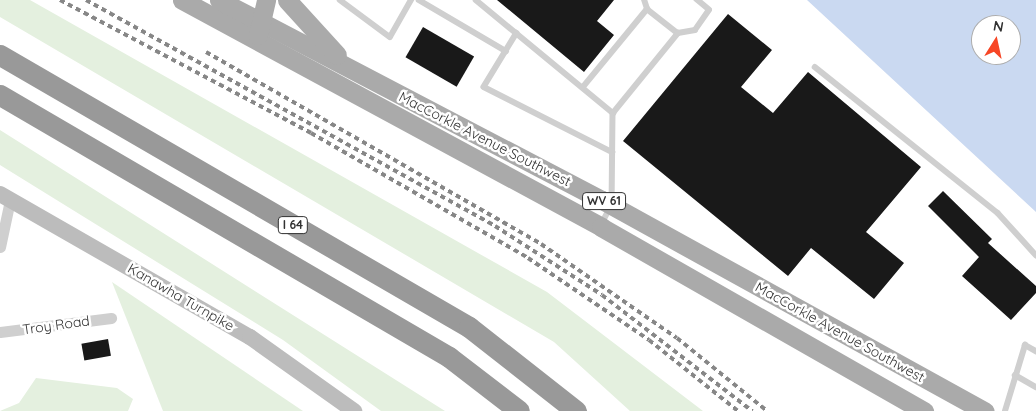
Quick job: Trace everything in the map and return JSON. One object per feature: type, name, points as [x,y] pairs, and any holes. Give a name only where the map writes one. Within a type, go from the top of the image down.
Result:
[{"type":"highway","name":"I 64","points":[[0,55],[469,327],[576,411]]},
{"type":"highway","name":"I 64","points":[[0,95],[449,357],[518,411]]},
{"type":"main road","name":"MacCorkle Avenue Southwest","points":[[182,0],[384,87],[612,205],[985,411]]},
{"type":"main road","name":"MacCorkle Avenue Southwest","points":[[219,0],[259,32],[924,411]]},
{"type":"main road","points":[[259,32],[266,0]]},
{"type":"main road","points":[[287,0],[322,43],[384,87]]},
{"type":"main road","name":"Kanawha Turnpike","points":[[5,197],[250,337],[354,411]]},
{"type":"street","points":[[0,214],[5,197]]},
{"type":"street","points":[[0,247],[5,197]]},
{"type":"street","name":"Troy Road","points":[[0,332],[112,318]]},
{"type":"lane","points":[[340,0],[390,37],[411,0]]},
{"type":"lane","points":[[419,0],[506,51]]},
{"type":"lane","points":[[476,0],[613,113]]},
{"type":"lane","points":[[644,0],[646,9],[678,33]]},
{"type":"lane","points":[[601,227],[612,205],[613,113],[678,33],[695,30],[709,10],[697,0]]},
{"type":"lane","points":[[583,87],[646,9]]},
{"type":"lane","points":[[517,33],[484,87],[612,152]]},
{"type":"lane","points":[[815,67],[998,213],[1036,255]]},
{"type":"lane","points":[[1004,411],[1025,345],[1036,351]]},
{"type":"lane","points":[[1015,375],[1036,387]]},
{"type":"green space","points":[[0,0],[30,0],[547,292],[703,411],[630,411],[554,342],[0,17]]},
{"type":"green space","points":[[0,130],[445,411],[381,411],[283,340],[0,165]]},
{"type":"green space","points":[[112,282],[303,411],[163,411]]},
{"type":"green space","points":[[36,378],[117,388],[133,399],[128,411],[0,411],[19,403]]},
{"type":"water","points":[[807,0],[1036,0],[1036,212]]},
{"type":"building","points":[[497,0],[614,0],[597,21],[614,35],[584,72]]},
{"type":"building","points":[[728,14],[772,50],[741,87],[773,113],[808,72],[921,167],[866,232],[904,263],[874,299],[811,248],[788,276],[623,141]]},
{"type":"building","points":[[423,27],[474,56],[457,87],[406,57]]},
{"type":"building","points":[[943,191],[992,239],[988,243],[1036,286],[1036,293],[1011,320],[962,276],[979,257],[928,206]]},
{"type":"building","points":[[108,339],[111,356],[84,360],[81,344]]},
{"type":"railway","points":[[60,0],[311,133],[528,258],[649,340],[738,411]]},
{"type":"railway","points":[[86,0],[495,226],[602,295],[752,411]]},
{"type":"railway","points":[[206,52],[541,244],[677,338],[767,411]]}]
